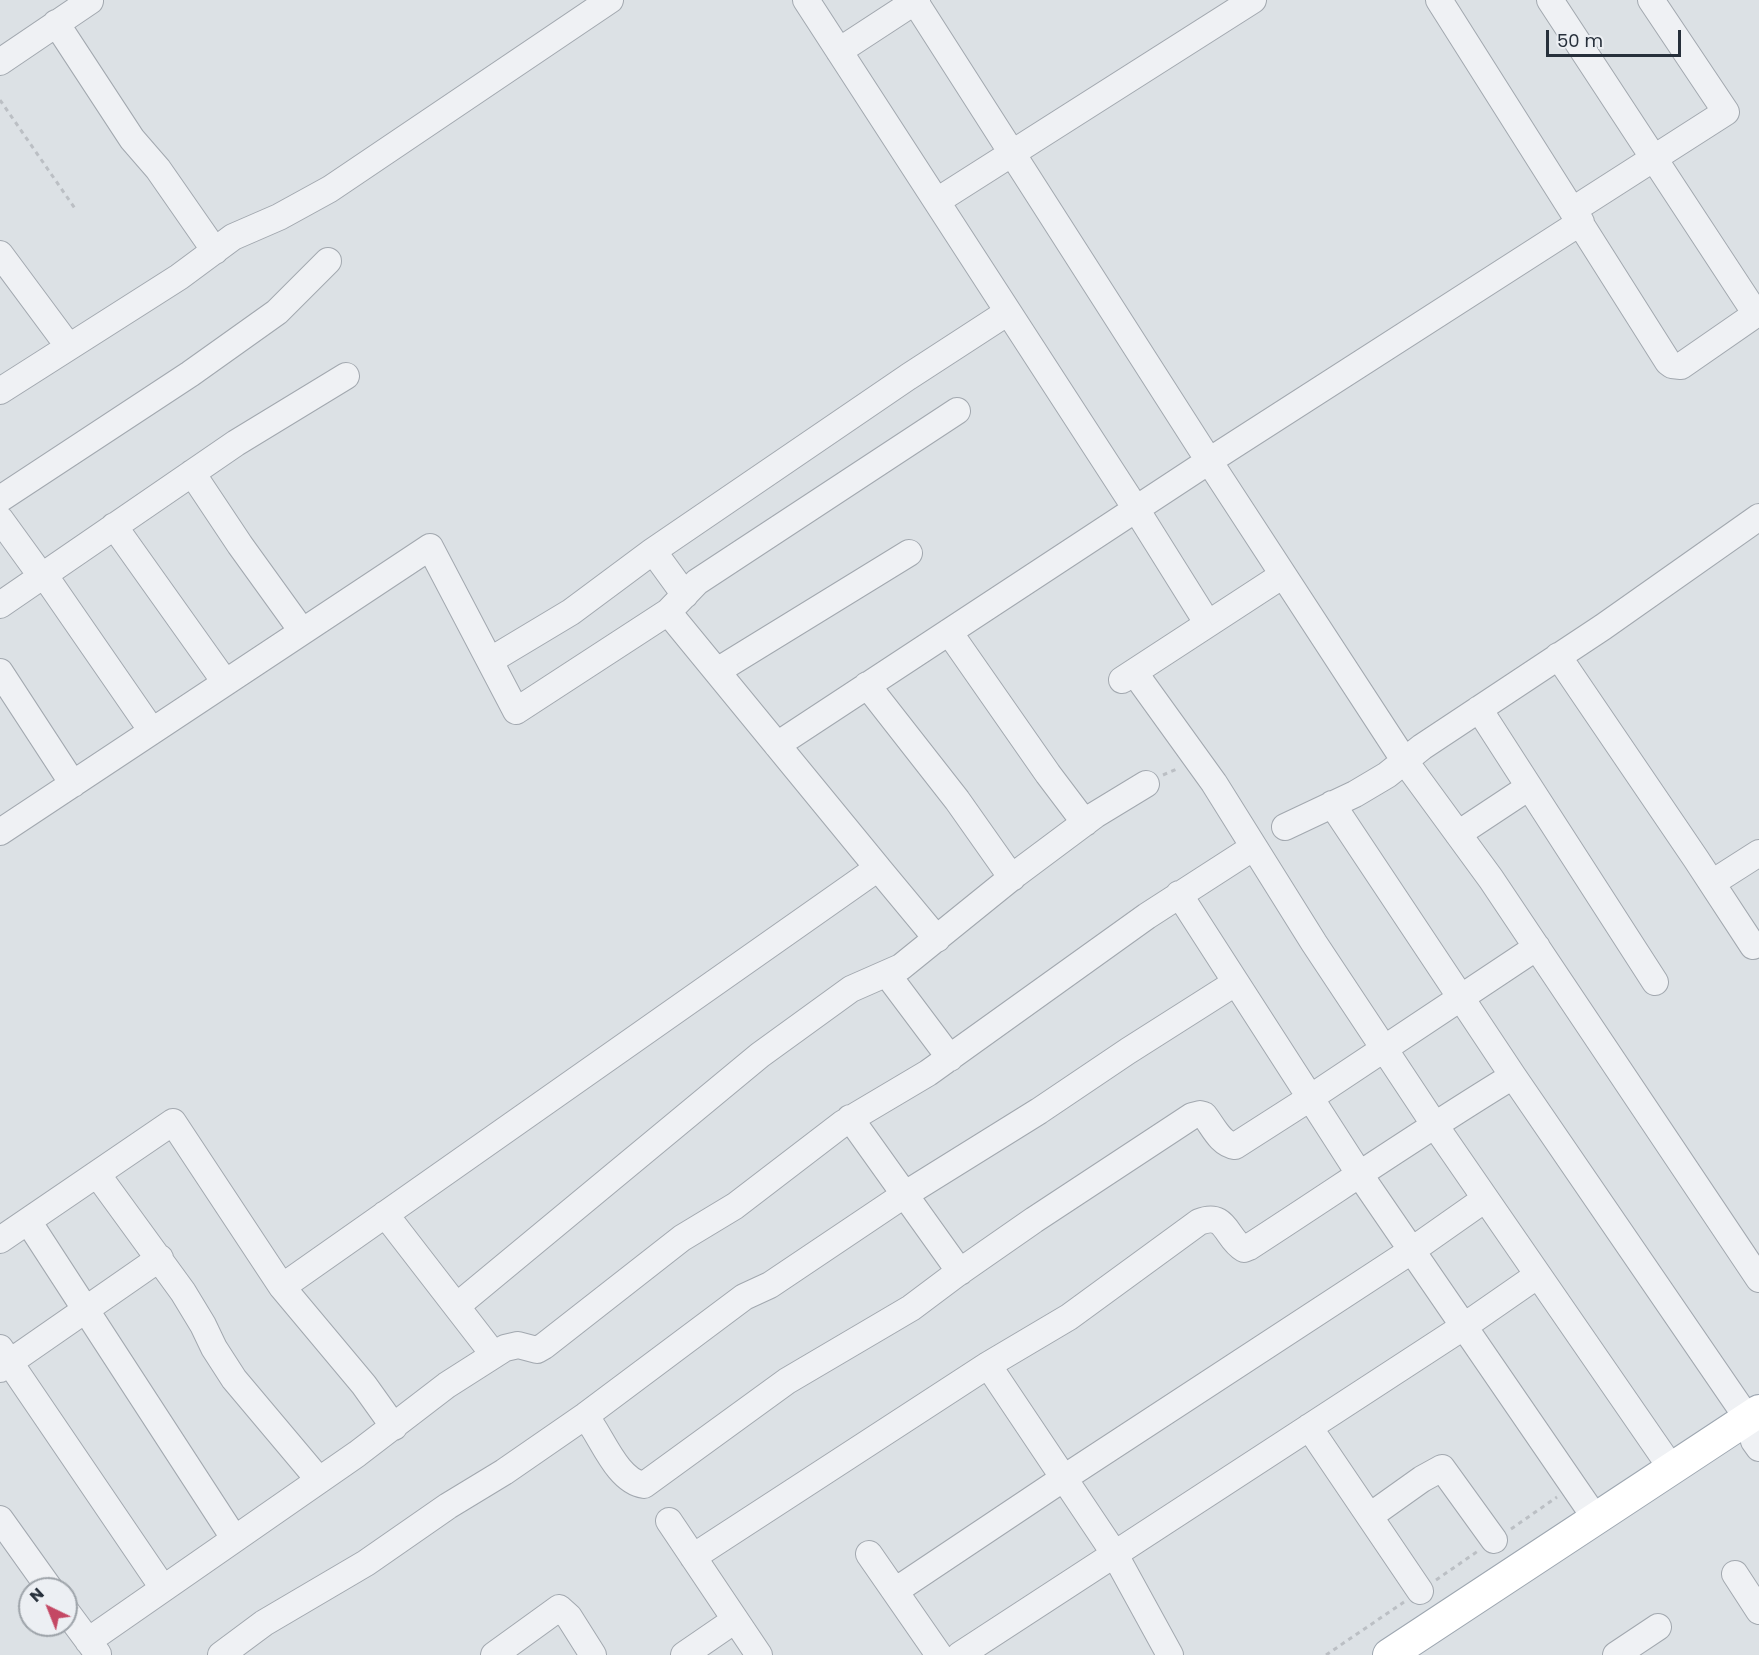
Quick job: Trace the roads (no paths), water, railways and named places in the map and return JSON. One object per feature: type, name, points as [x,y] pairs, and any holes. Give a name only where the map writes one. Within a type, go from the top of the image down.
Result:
[{"type":"main road","points":[[1389,1655],[1754,1415]]},
{"type":"street","points":[[0,391],[178,277],[233,237],[279,217],[330,189],[610,0]]},
{"type":"street","points":[[806,0],[1208,624]]},
{"type":"street","points":[[839,51],[915,0],[1209,461],[1404,760],[1491,879],[1759,1279]]},
{"type":"street","points":[[937,201],[1253,0]]},
{"type":"street","points":[[1439,0],[1664,356],[1672,365],[1681,366],[1757,313],[1550,0]]},
{"type":"street","points":[[777,745],[1577,216],[1654,159],[1726,112],[1651,0]]},
{"type":"street","points":[[0,62],[90,1]]},
{"type":"street","points":[[56,23],[132,139],[158,169],[214,251]]},
{"type":"street","points":[[0,254],[69,347]]},
{"type":"street","points":[[0,500],[190,374],[277,312],[328,261]]},
{"type":"street","points":[[490,660],[571,612],[653,551],[908,377],[1008,312]]},
{"type":"street","points":[[0,605],[236,443],[346,376]]},
{"type":"street","points":[[0,832],[430,547],[516,711],[677,603],[697,582],[957,411]]},
{"type":"street","points":[[192,473],[302,631]]},
{"type":"street","points":[[1285,827],[1387,775],[1404,760],[1759,517]]},
{"type":"street","points":[[0,519],[43,575],[152,731]]},
{"type":"street","points":[[114,526],[225,682]]},
{"type":"street","points":[[653,551],[677,603],[717,671],[937,939]]},
{"type":"street","points":[[717,671],[909,553]]},
{"type":"street","points":[[1283,575],[1128,676],[1214,783],[1314,943],[1434,1124],[1672,1469]]},
{"type":"street","points":[[949,632],[1085,823]]},
{"type":"street","points":[[1558,656],[1753,946]]},
{"type":"street","points":[[0,672],[73,784]]},
{"type":"street","points":[[867,685],[957,800],[1012,878]]},
{"type":"street","points":[[1479,709],[1655,982]]},
{"type":"street","points":[[458,1305],[759,1055],[851,988],[902,967],[1012,878],[1085,823],[1146,784]]},
{"type":"street","points":[[1458,834],[1529,787]]},
{"type":"street","points":[[1332,804],[1513,1076],[1754,1415],[1754,1441],[1759,1448]]},
{"type":"street","points":[[78,1627],[93,1648],[163,1588],[394,1427],[447,1385],[505,1348],[518,1345],[537,1350],[544,1346],[682,1238],[735,1206],[850,1119],[950,1058],[1179,894],[1254,848]]},
{"type":"street","points":[[1712,883],[1759,853]]},
{"type":"street","points":[[282,1287],[878,868]]},
{"type":"street","points":[[1179,894],[1360,1175],[1596,1518]]},
{"type":"street","points":[[585,1416],[596,1430],[607,1452],[627,1476],[644,1485],[787,1381],[911,1308],[1034,1220],[1192,1116],[1204,1115],[1221,1139],[1235,1146],[1537,947]]},
{"type":"street","points":[[887,974],[950,1058]]},
{"type":"street","points":[[221,1655],[264,1623],[366,1563],[448,1506],[504,1472],[585,1416],[744,1297],[770,1285],[904,1195],[1039,1111],[1235,983]]},
{"type":"street","points":[[693,1557],[988,1365],[1069,1317],[1200,1222],[1210,1218],[1220,1221],[1233,1240],[1244,1249],[1360,1175],[1434,1124],[1513,1076]]},
{"type":"street","points":[[850,1119],[960,1272]]},
{"type":"street","points":[[0,1240],[173,1122],[282,1287],[364,1385],[394,1427]]},
{"type":"street","points":[[97,1174],[160,1257],[234,1379],[319,1480]]},
{"type":"street","points":[[894,1592],[1411,1251],[1485,1198]]},
{"type":"street","points":[[385,1214],[458,1305],[494,1355]]},
{"type":"street","points":[[28,1221],[234,1538]]},
{"type":"street","points":[[160,1257],[87,1309],[3,1360],[163,1588]]},
{"type":"street","points":[[960,1655],[1463,1327],[1538,1275]]},
{"type":"street","points":[[988,1365],[1114,1553],[1170,1655]]},
{"type":"street","points":[[1309,1427],[1420,1591]]},
{"type":"street","points":[[1370,1516],[1422,1479],[1442,1468],[1494,1540]]},
{"type":"street","points":[[0,1519],[41,1577]]},
{"type":"street","points":[[669,1521],[759,1655]]},
{"type":"street","points":[[869,1554],[939,1655]]},
{"type":"street","points":[[1736,1574],[1759,1611]]},
{"type":"street","points":[[494,1655],[559,1608],[569,1617],[593,1655]]},
{"type":"street","points":[[684,1655],[735,1620]]},
{"type":"street","points":[[1616,1655],[1658,1627]]}]
